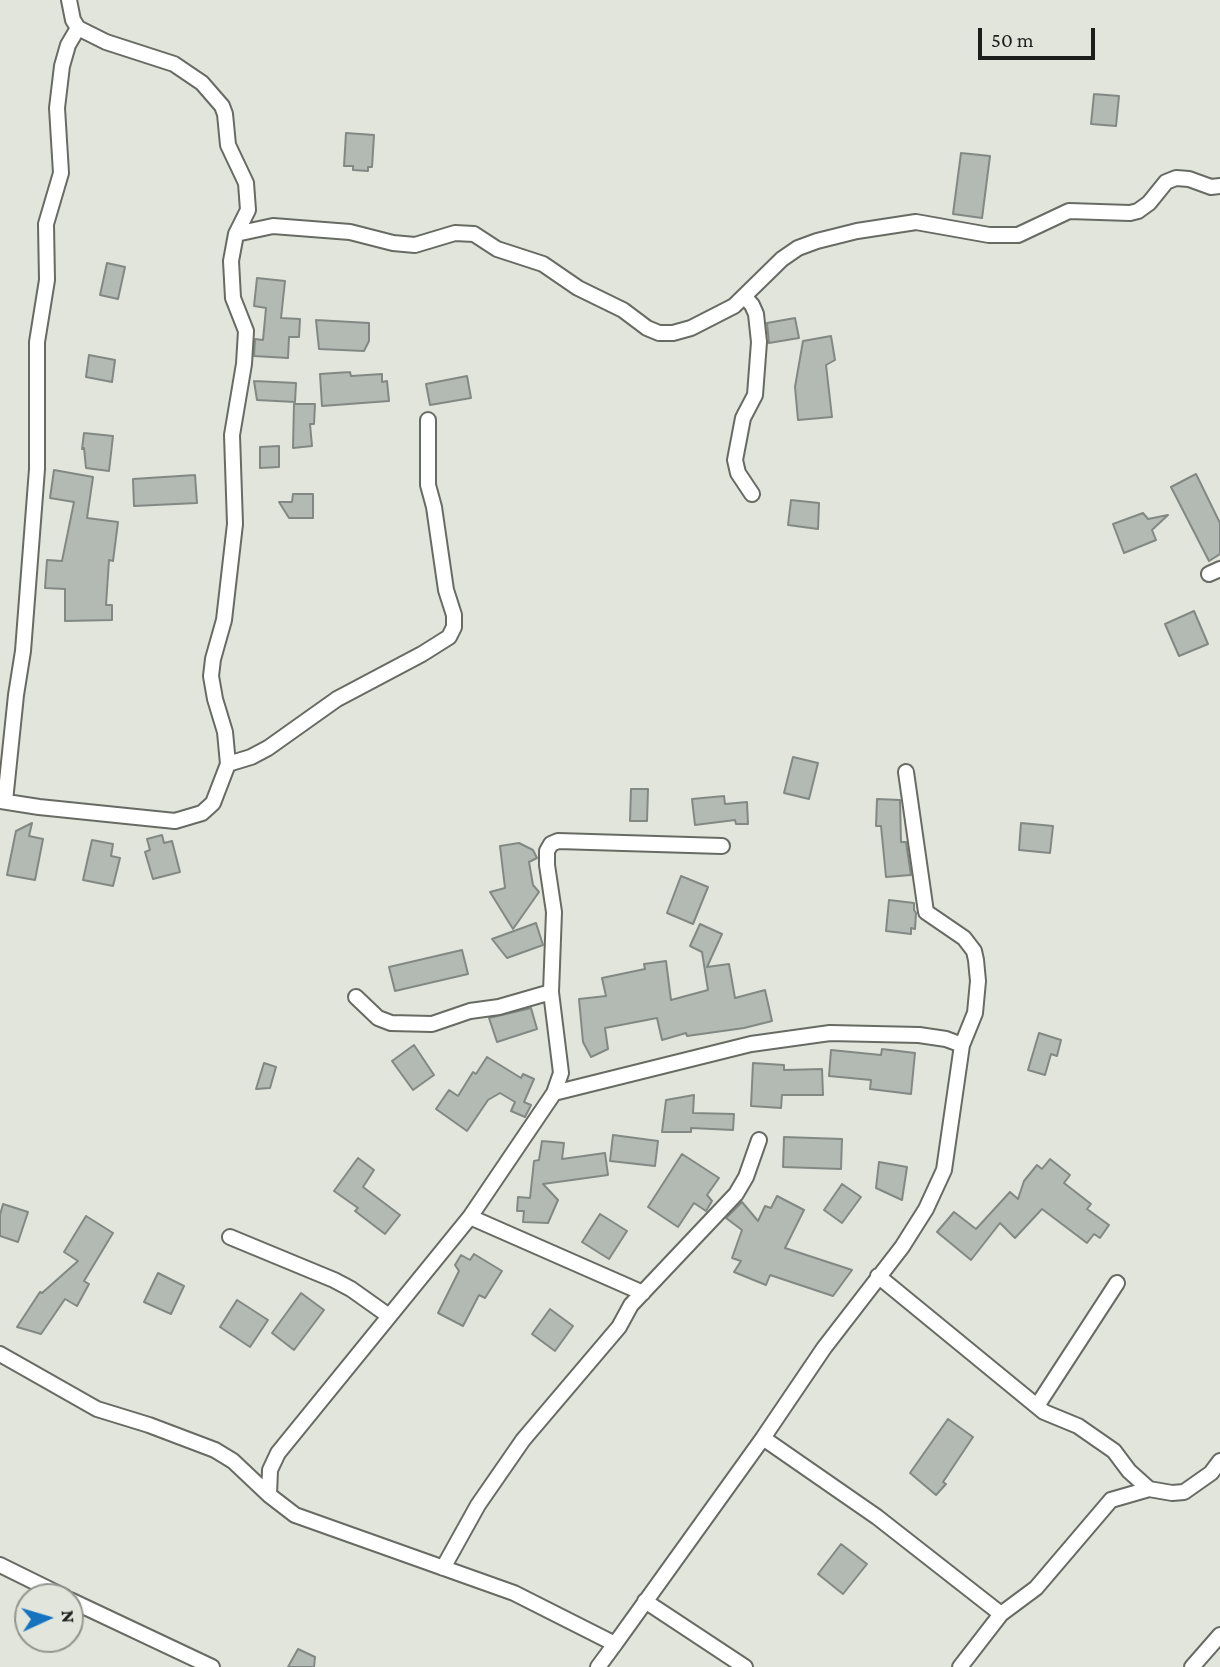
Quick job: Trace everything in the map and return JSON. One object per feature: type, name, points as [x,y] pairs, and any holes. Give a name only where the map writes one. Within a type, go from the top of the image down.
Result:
[{"type":"street","points":[[69,0],[73,20],[78,28],[106,42],[174,64],[202,83],[222,106],[228,145],[246,183],[248,194],[248,210],[236,234],[231,261],[233,298],[246,331],[247,345],[232,435],[235,524],[222,633],[213,659],[211,676],[225,732],[228,764],[213,803],[202,813],[176,821],[3,801],[23,651],[37,469],[37,342],[47,280],[46,224],[61,173],[57,108],[62,66],[68,45],[78,28]]},
{"type":"street","points":[[236,234],[273,226],[350,232],[393,243],[415,245],[455,233],[474,234],[497,249],[543,264],[578,288],[615,305],[647,328],[659,333],[673,333],[691,328],[734,306],[782,259],[798,248],[857,230],[915,222],[989,235],[1018,235],[1069,211],[1138,211],[1149,203],[1166,182],[1176,178],[1189,179],[1211,187],[1220,186]]},
{"type":"street","points":[[745,297],[756,314],[760,342],[755,395],[743,418],[735,460],[738,473],[752,494]]},
{"type":"street","points":[[228,764],[268,748],[337,699],[449,637],[454,627],[454,615],[446,590],[428,485],[428,420]]},
{"type":"street","points":[[598,1667],[763,1438],[824,1348],[913,1231],[944,1170],[962,1045],[975,1013],[978,981],[976,960],[974,951],[964,938],[926,912],[906,772]]},
{"type":"street","points":[[243,1470],[258,1470],[278,1453],[470,1217],[554,1093],[561,1073],[551,992],[554,912],[547,851],[551,844],[558,841],[722,846]]},
{"type":"street","points":[[356,997],[378,1018],[391,1023],[432,1024],[470,1011],[499,1007],[551,992]]},
{"type":"street","points":[[554,1093],[751,1044],[830,1033],[919,1035],[946,1039],[962,1045]]},
{"type":"street","points":[[443,1568],[478,1505],[523,1440],[619,1327],[631,1305],[736,1194],[746,1177],[759,1140]]},
{"type":"street","points":[[470,1217],[642,1293]]},
{"type":"street","points":[[230,1237],[334,1280],[389,1316]]},
{"type":"street","points":[[878,1276],[1037,1406],[1052,1416],[1078,1426],[1110,1448],[1149,1489]]},
{"type":"street","points":[[1037,1406],[1117,1283]]},
{"type":"street","points":[[0,1354],[97,1409],[215,1450],[243,1470],[269,1496],[295,1515],[514,1593],[615,1644]]},
{"type":"street","points":[[763,1438],[877,1517],[1001,1614]]},
{"type":"street","points":[[269,1496],[270,1470],[278,1453]]},
{"type":"street","points":[[960,1667],[1001,1614],[1036,1588],[1111,1500],[1149,1489],[1184,1492],[1211,1473],[1220,1461]]},
{"type":"street","points":[[0,1565],[37,1583]]},
{"type":"street","points":[[645,1601],[745,1667]]},
{"type":"street","points":[[84,1607],[190,1663],[212,1667]]},
{"type":"street","points":[[1192,1667],[1220,1635]]},
{"type":"building","points":[[1094,94],[1119,96],[1116,126],[1091,124]]},
{"type":"building","points":[[346,133],[374,135],[372,167],[368,167],[368,171],[344,166]]},
{"type":"building","points":[[961,153],[990,156],[982,218],[953,214]]},
{"type":"building","points":[[107,263],[125,267],[118,299],[100,295]]},
{"type":"building","points":[[257,278],[285,281],[281,318],[300,319],[299,337],[289,337],[288,358],[254,356],[255,339],[263,340],[266,308],[254,306]]},
{"type":"building","points":[[795,318],[799,338],[769,343],[767,323]]},
{"type":"building","points":[[316,320],[369,323],[369,341],[364,351],[319,349]]},
{"type":"building","points":[[831,336],[835,360],[826,365],[832,417],[798,420],[795,387],[803,341]]},
{"type":"building","points":[[89,355],[115,360],[112,382],[86,377]]},
{"type":"building","points":[[350,372],[351,376],[382,374],[382,382],[387,381],[389,401],[322,406],[320,374]]},
{"type":"building","points":[[467,376],[471,398],[430,405],[426,384]]},
{"type":"building","points":[[254,381],[296,383],[295,402],[257,400]]},
{"type":"building","points":[[294,404],[315,404],[314,424],[310,424],[312,446],[293,448]]},
{"type":"building","points":[[84,433],[113,436],[109,471],[86,468],[84,448],[82,449]]},
{"type":"building","points":[[279,446],[279,467],[260,468],[260,447]]},
{"type":"building","points":[[54,470],[93,477],[87,518],[118,522],[113,561],[109,560],[106,605],[112,605],[112,620],[65,621],[65,589],[45,588],[47,560],[62,561],[74,502],[50,498]]},
{"type":"building","points":[[1196,474],[1220,523],[1220,554],[1209,561],[1171,487]]},
{"type":"building","points":[[195,475],[197,503],[134,506],[133,479]]},
{"type":"building","points":[[293,494],[313,494],[313,518],[289,518],[279,502],[292,502]]},
{"type":"building","points":[[791,500],[819,503],[818,529],[788,525]]},
{"type":"building","points":[[1143,513],[1148,519],[1168,515],[1152,530],[1156,540],[1124,553],[1113,524]]},
{"type":"building","points":[[1194,611],[1208,644],[1179,656],[1165,624]]},
{"type":"building","points":[[793,757],[818,763],[809,799],[784,793]]},
{"type":"building","points":[[631,789],[648,789],[647,821],[630,821]]},
{"type":"building","points":[[724,796],[725,804],[747,802],[748,824],[736,824],[735,820],[695,825],[692,799]]},
{"type":"building","points":[[877,799],[900,800],[901,842],[906,842],[911,875],[886,877],[881,826],[876,826]]},
{"type":"building","points":[[32,823],[29,836],[43,839],[35,880],[7,875],[16,831]]},
{"type":"building","points":[[1021,823],[1053,826],[1050,853],[1019,850]]},
{"type":"building","points":[[162,835],[164,843],[172,841],[180,872],[153,879],[145,852],[150,850],[147,839]]},
{"type":"building","points":[[92,840],[113,844],[111,856],[120,858],[113,886],[83,880]]},
{"type":"building","points":[[519,843],[533,850],[537,858],[529,862],[533,885],[539,892],[513,929],[490,892],[505,888],[500,846]]},
{"type":"building","points":[[681,876],[708,887],[693,924],[667,913]]},
{"type":"building","points":[[889,900],[914,903],[915,929],[911,928],[911,934],[886,931]]},
{"type":"building","points":[[536,923],[543,945],[507,958],[492,939]]},
{"type":"building","points":[[700,924],[722,934],[707,967],[729,964],[735,998],[765,990],[772,1021],[687,1036],[686,1033],[662,1040],[657,1018],[605,1028],[608,1049],[591,1057],[583,1042],[579,999],[606,996],[602,978],[645,969],[644,964],[666,961],[671,1000],[708,990],[702,952],[690,946]]},
{"type":"building","points":[[462,950],[468,974],[395,991],[389,967]]},
{"type":"building","points":[[531,1008],[537,1029],[497,1042],[489,1018]]},
{"type":"building","points":[[1039,1033],[1061,1040],[1057,1056],[1051,1054],[1045,1075],[1028,1070]]},
{"type":"building","points":[[414,1045],[434,1075],[413,1090],[392,1061]]},
{"type":"building","points":[[882,1049],[915,1053],[911,1094],[870,1089],[871,1080],[829,1076],[831,1050],[881,1055]]},
{"type":"building","points":[[487,1057],[521,1078],[523,1074],[534,1079],[524,1102],[531,1105],[525,1117],[511,1111],[515,1102],[500,1093],[488,1100],[467,1131],[436,1109],[449,1090],[458,1096],[473,1072],[476,1074]]},
{"type":"building","points":[[264,1063],[276,1067],[270,1088],[256,1089]]},
{"type":"building","points":[[753,1063],[784,1065],[784,1070],[822,1069],[823,1095],[782,1095],[781,1108],[751,1106]]},
{"type":"building","points":[[694,1095],[693,1113],[734,1114],[733,1130],[691,1128],[691,1132],[662,1132],[666,1100]]},
{"type":"building","points":[[613,1135],[658,1141],[655,1166],[610,1161]]},
{"type":"building","points":[[784,1137],[842,1139],[841,1169],[783,1167]]},
{"type":"building","points":[[542,1141],[564,1143],[562,1159],[605,1153],[608,1175],[543,1184],[558,1200],[548,1223],[523,1222],[524,1211],[517,1211],[518,1197],[530,1198],[534,1161],[539,1160]]},
{"type":"building","points":[[682,1154],[719,1178],[707,1195],[712,1201],[706,1211],[694,1203],[678,1227],[648,1207]]},
{"type":"building","points":[[358,1158],[374,1170],[363,1187],[400,1215],[385,1234],[355,1211],[358,1208],[334,1191]]},
{"type":"building","points":[[1050,1159],[1070,1175],[1064,1183],[1091,1204],[1087,1209],[1109,1225],[1100,1238],[1094,1234],[1087,1243],[1042,1209],[1015,1238],[1000,1223],[971,1260],[937,1232],[954,1212],[976,1229],[1010,1192],[1018,1199],[1024,1181],[1037,1165],[1042,1169]]},
{"type":"building","points":[[879,1162],[907,1167],[902,1200],[876,1188]]},
{"type":"building","points":[[842,1184],[861,1197],[842,1223],[824,1210]]},
{"type":"building","points":[[777,1196],[804,1210],[785,1248],[852,1270],[833,1296],[770,1275],[766,1285],[734,1272],[741,1261],[732,1258],[742,1230],[726,1218],[742,1202],[758,1221],[765,1206],[771,1208]]},
{"type":"building","points":[[3,1204],[28,1212],[18,1242],[0,1236]]},
{"type":"building","points":[[600,1214],[627,1231],[609,1259],[582,1242]]},
{"type":"building","points":[[86,1216],[113,1233],[84,1281],[89,1284],[77,1306],[65,1299],[41,1334],[17,1327],[40,1292],[78,1261],[64,1252]]},
{"type":"building","points":[[474,1254],[502,1271],[485,1298],[479,1295],[463,1326],[438,1313],[459,1271],[455,1265],[461,1255],[470,1260]]},
{"type":"building","points":[[158,1273],[184,1286],[171,1314],[144,1302]]},
{"type":"building","points":[[301,1293],[324,1310],[294,1350],[272,1333]]},
{"type":"building","points":[[237,1300],[268,1320],[250,1347],[220,1327]]},
{"type":"building","points":[[550,1309],[573,1326],[555,1351],[532,1334]]},
{"type":"building","points":[[948,1419],[973,1437],[943,1482],[946,1484],[936,1495],[910,1473]]},
{"type":"building","points":[[841,1544],[867,1564],[843,1594],[818,1574]]},
{"type":"building","points":[[298,1649],[315,1657],[314,1667],[288,1667]]}]
